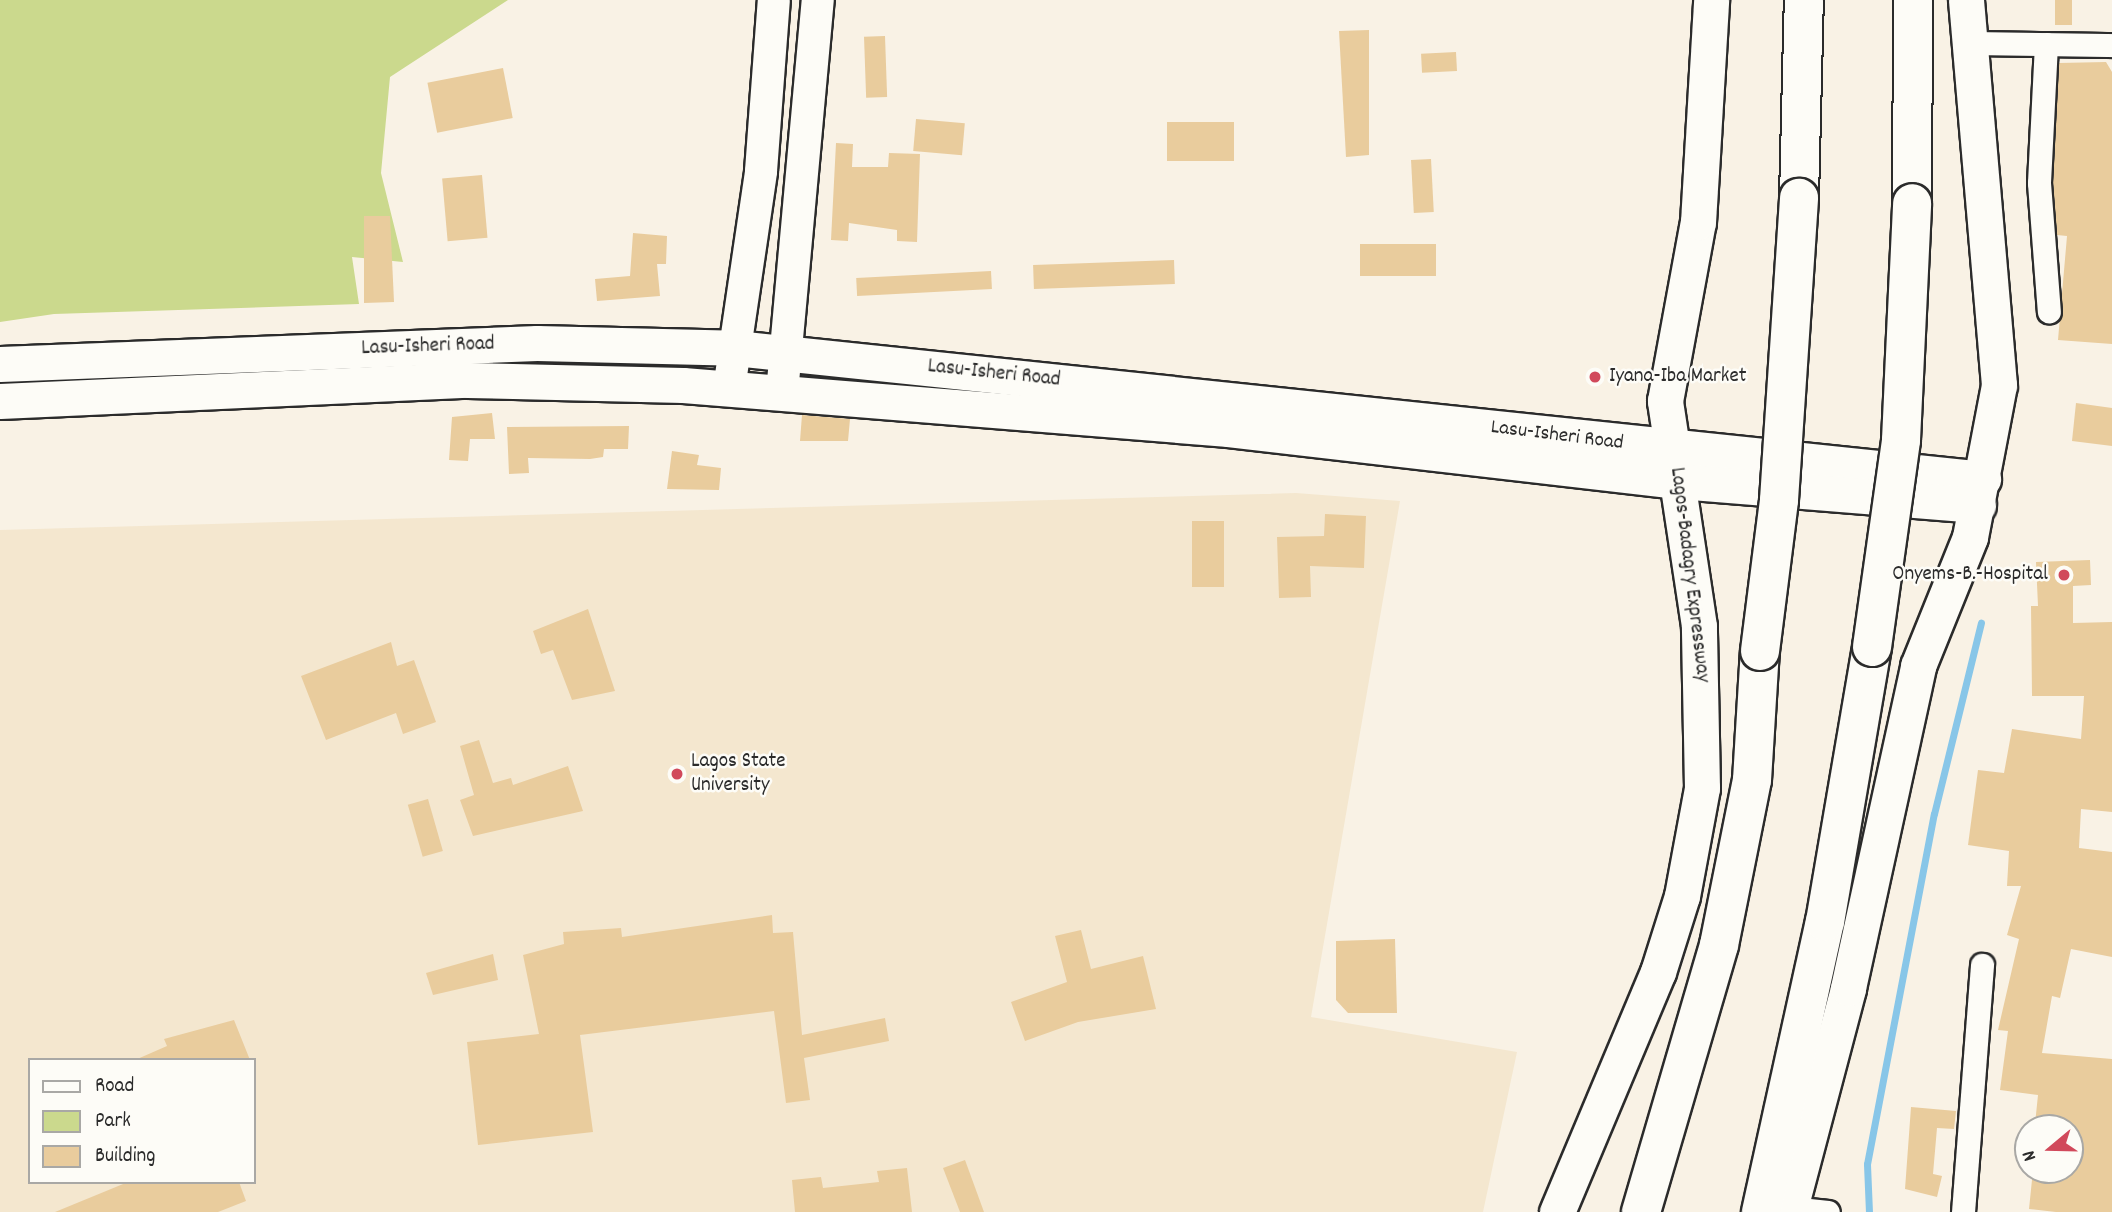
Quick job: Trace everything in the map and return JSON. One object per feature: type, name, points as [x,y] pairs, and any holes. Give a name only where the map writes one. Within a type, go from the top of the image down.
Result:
[{"type":"highway","points":[[1641,1212],[1719,945],[1752,780],[1760,651],[1779,500],[1799,198],[1804,0]]},
{"type":"highway","points":[[1780,1211],[1825,922],[1872,647],[1901,440],[1912,203],[1913,0]]},
{"type":"main road","points":[[729,389],[761,171],[774,0]]},
{"type":"main road","points":[[782,393],[818,0]]},
{"type":"main road","name":"Lagos-Badagry Expressway","points":[[1557,1212],[1658,972],[1682,896],[1702,788],[1704,690],[1666,384],[1698,222],[1711,0]]},
{"type":"main road","points":[[1780,1211],[1848,988],[1884,801],[1918,666],[1980,492],[1999,385],[1967,43],[1966,0]]},
{"type":"main road","name":"Lasu-Isheri Road","points":[[0,364],[537,342],[735,348],[787,352],[1675,465]]},
{"type":"main road","name":"Lasu-Isheri Road","points":[[0,401],[467,380],[729,389],[1980,492]]},
{"type":"street","points":[[1967,43],[2112,45]]},
{"type":"street","points":[[2046,44],[2039,183],[2049,312]]},
{"type":"street","points":[[1963,1212],[1982,965]]},
{"type":"street","points":[[1780,1211],[1828,1212]]},
{"type":"shaded area","name":"Lagos State University","points":[[1296,493],[1400,501],[1311,1017],[1517,1052],[1483,1212],[0,1212],[0,530]]},
{"type":"green space","points":[[0,0],[508,0],[390,77],[381,173],[403,262],[352,257],[359,304],[54,314],[0,322]]},
{"type":"building","points":[[2055,0],[2072,0],[2072,25],[2055,25]]},
{"type":"building","points":[[1369,30],[1369,155],[1346,157],[1339,31]]},
{"type":"building","points":[[885,36],[887,97],[866,98],[864,37]]},
{"type":"building","points":[[1456,52],[1457,71],[1422,73],[1421,54]]},
{"type":"building","points":[[2106,62],[2112,72],[2112,344],[2058,340],[2067,236],[2057,235],[2053,183],[2059,63]]},
{"type":"building","points":[[503,68],[513,118],[437,133],[427,83]]},
{"type":"building","points":[[916,119],[965,123],[962,155],[913,151]]},
{"type":"building","points":[[1167,122],[1234,122],[1234,161],[1167,161]]},
{"type":"building","points":[[836,143],[853,144],[852,167],[888,167],[889,153],[920,154],[917,242],[897,241],[897,230],[849,223],[848,241],[831,240]]},
{"type":"building","points":[[1431,159],[1434,212],[1414,213],[1411,160]]},
{"type":"building","points":[[482,175],[487,238],[448,241],[442,178]]},
{"type":"building","points":[[364,216],[390,216],[394,302],[364,303]]},
{"type":"building","points":[[633,233],[667,236],[666,264],[657,264],[660,296],[597,301],[595,279],[630,276]]},
{"type":"building","points":[[1360,244],[1436,244],[1436,276],[1360,276]]},
{"type":"building","points":[[1174,260],[1175,284],[1034,289],[1033,265]]},
{"type":"building","points":[[991,271],[992,289],[857,296],[856,278]]},
{"type":"building","points":[[2076,403],[2112,408],[2112,446],[2072,441]]},
{"type":"building","points":[[492,413],[495,439],[470,439],[468,461],[449,460],[452,417]]},
{"type":"building","points":[[802,415],[850,419],[848,441],[800,441]]},
{"type":"building","points":[[629,426],[628,449],[604,449],[603,457],[590,459],[528,458],[529,473],[509,474],[507,427]]},
{"type":"building","points":[[672,451],[699,455],[697,465],[721,468],[719,490],[667,489]]},
{"type":"building","points":[[1325,514],[1366,516],[1364,568],[1310,566],[1311,597],[1279,598],[1277,537],[1324,536]]},
{"type":"building","points":[[1192,521],[1224,521],[1224,587],[1192,587]]},
{"type":"building","points":[[2090,560],[2091,585],[2073,586],[2073,623],[2112,622],[2112,812],[2081,809],[2079,848],[2112,852],[2112,957],[2071,949],[2060,998],[2052,996],[2042,1053],[2112,1059],[2112,1212],[2029,1209],[2032,1184],[2084,1184],[2084,1114],[2036,1114],[2038,1095],[2000,1090],[2008,1031],[1998,1030],[2019,939],[2007,935],[2021,886],[2007,886],[2009,851],[1968,845],[1978,770],[2004,773],[2012,729],[2081,739],[2084,696],[2032,696],[2031,606],[2038,606],[2036,562]]},
{"type":"building","points":[[588,609],[615,691],[572,700],[553,650],[541,654],[533,631]]},
{"type":"building","points":[[391,642],[397,666],[414,660],[436,722],[403,734],[396,713],[326,740],[301,676]]},
{"type":"building","points":[[479,740],[493,783],[511,778],[513,785],[568,766],[583,811],[473,836],[460,800],[474,795],[460,746]]},
{"type":"building","points":[[428,799],[443,851],[423,857],[408,805]]},
{"type":"building","points":[[772,915],[773,933],[793,932],[802,1035],[885,1018],[889,1041],[804,1058],[810,1100],[786,1103],[774,1011],[580,1035],[593,1132],[478,1145],[467,1042],[539,1034],[523,955],[564,944],[563,932],[621,928],[622,937]]},
{"type":"building","points":[[1081,930],[1091,969],[1143,956],[1156,1009],[1078,1022],[1025,1041],[1011,1002],[1067,982],[1055,936]]},
{"type":"building","points":[[1395,939],[1397,1013],[1348,1013],[1336,1000],[1336,941]]},
{"type":"building","points":[[493,954],[498,980],[433,995],[426,973]]},
{"type":"building","points":[[234,1020],[249,1058],[140,1058],[167,1046],[164,1039]]},
{"type":"building","points":[[1911,1107],[1956,1111],[1954,1129],[1937,1128],[1933,1174],[1942,1176],[1937,1197],[1905,1189]]},
{"type":"building","points":[[965,1160],[984,1212],[960,1212],[943,1168]]},
{"type":"building","points":[[907,1168],[912,1212],[795,1212],[792,1180],[821,1177],[823,1188],[879,1182],[877,1171]]},
{"type":"building","points":[[123,1184],[240,1184],[246,1201],[218,1212],[55,1212]]},
{"type":"waterway","points":[[1869,1212],[1867,1164],[1934,814],[1981,623]]},
{"type":"place","name":"Iyana-Iba Market","points":[[1595,377]]},
{"type":"place","name":"Onyems-B.-Hospital","points":[[2064,575]]},
{"type":"place","name":"Lagos State University","points":[[677,774]]}]
